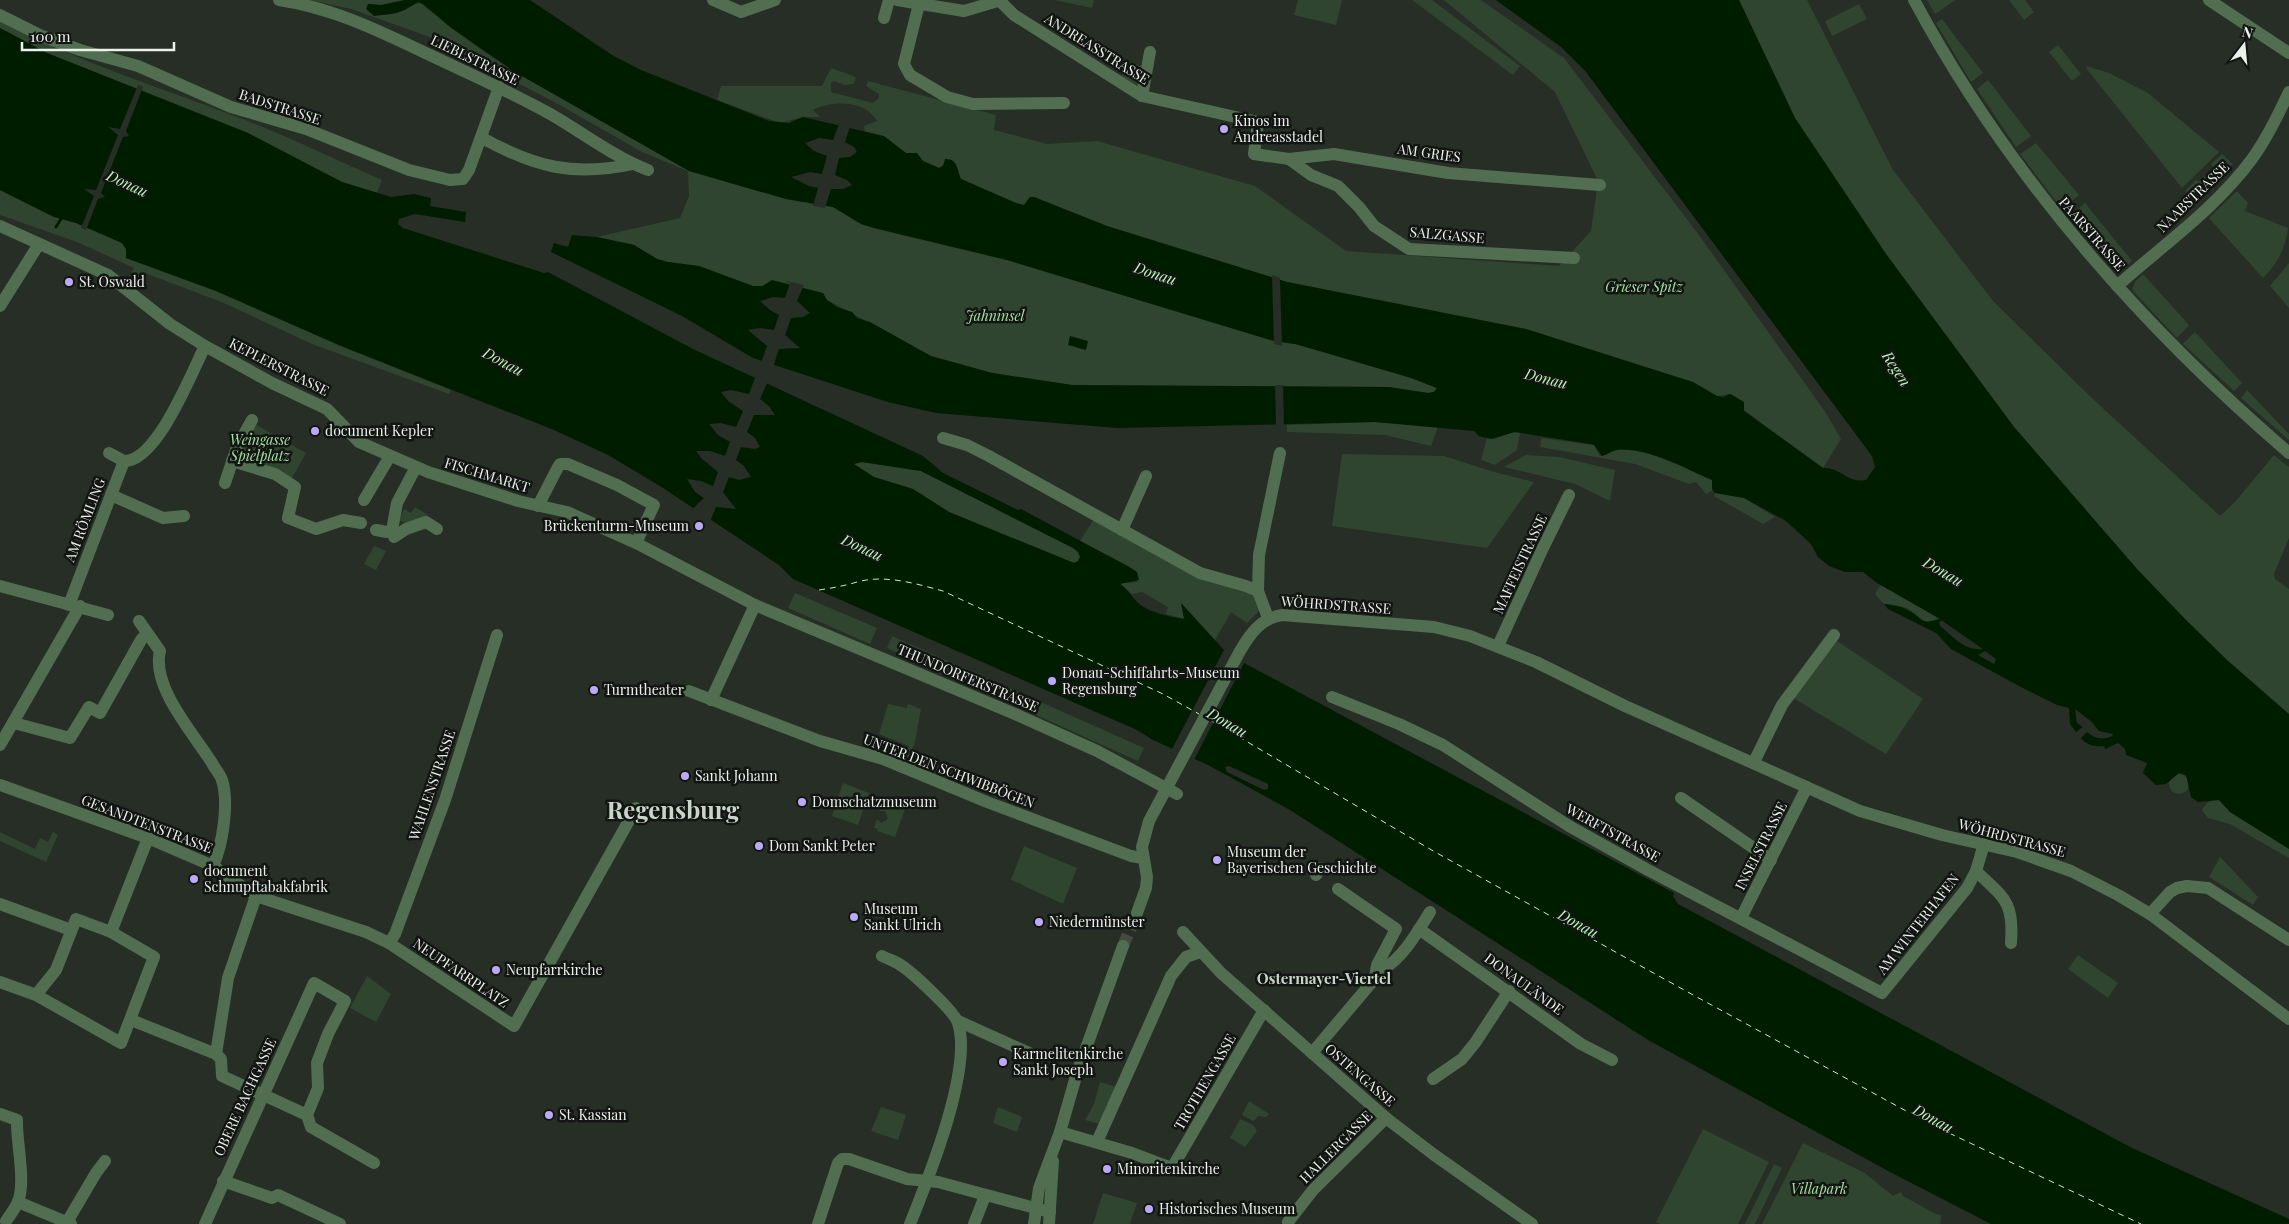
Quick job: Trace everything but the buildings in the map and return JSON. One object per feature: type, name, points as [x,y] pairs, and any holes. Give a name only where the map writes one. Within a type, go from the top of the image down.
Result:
[{"type":"street","name":"LIEBLSTRASSE","points":[[279,0],[310,5],[341,14],[499,87],[590,137],[634,164],[648,170]]},
{"type":"street","points":[[713,0],[741,12],[775,0]]},
{"type":"street","points":[[884,18],[889,0]]},
{"type":"street","name":"ANDREASSTRASSE","points":[[897,0],[964,11],[1001,1],[1014,15],[1142,96],[1258,122],[1254,154]]},
{"type":"street","name":"PAARSTRASSE","points":[[1914,0],[1946,57],[2018,167],[2064,225],[2175,349],[2289,453]]},
{"type":"street","points":[[2209,0],[2289,53]]},
{"type":"street","points":[[919,4],[904,64],[910,75],[947,98],[973,104],[1064,103]]},
{"type":"street","name":"BADSTRASSE","points":[[0,14],[58,43],[130,63],[231,107],[306,129],[422,174],[450,180],[463,179],[469,170],[499,87]]},
{"type":"street","points":[[1142,96],[1150,52]]},
{"type":"street","name":"NAABSTRASSE","points":[[2117,286],[2202,214],[2235,180],[2264,141],[2289,92]]},
{"type":"street","points":[[482,138],[516,156],[548,166],[588,170],[634,164]]},
{"type":"street","name":"AM GRIES","points":[[1254,154],[1289,160],[1334,154],[1448,172],[1600,185]]},
{"type":"street","name":"SALZGASSE","points":[[1289,160],[1310,175],[1338,186],[1359,207],[1374,226],[1409,249],[1574,258]]},
{"type":"street","name":"KEPLERSTRASSE","points":[[0,226],[108,275],[170,324],[205,346],[272,383],[323,406],[359,442],[422,469]]},
{"type":"street","points":[[0,306],[39,244]]},
{"type":"street","points":[[109,453],[124,461],[129,461],[158,437],[169,421],[205,346]]},
{"type":"street","points":[[225,483],[237,447],[252,420]]},
{"type":"street","points":[[944,438],[967,445],[987,455],[1200,573],[1258,591],[1259,555],[1280,453]]},
{"type":"street","points":[[364,500],[390,456]]},
{"type":"street","name":"AM RÖMLING","points":[[0,745],[75,606],[124,461]]},
{"type":"street","points":[[232,461],[275,474],[295,487],[288,518],[316,529],[336,521],[357,522]]},
{"type":"street","points":[[538,506],[558,467],[564,463],[568,464],[617,485],[654,505],[636,543]]},
{"type":"street","points":[[376,530],[387,532],[392,530],[397,503],[422,469]]},
{"type":"street","name":"FISCHMARKT","points":[[422,469],[538,506],[567,512],[636,543]]},
{"type":"street","points":[[1122,530],[1146,476]]},
{"type":"street","points":[[111,495],[164,518],[184,516]]},
{"type":"street","name":"MAFFEISTRASSE","points":[[1498,646],[1569,495]]},
{"type":"street","points":[[394,537],[406,529],[426,522],[437,529]]},
{"type":"street","name":"THUNDORFERSTRASSE","points":[[636,543],[755,605],[1008,711],[1097,752],[1177,794]]},
{"type":"street","points":[[0,586],[108,615]]},
{"type":"street","name":"WÖHRDSTRASSE","points":[[1258,591],[1268,618],[1282,615],[1434,628],[1470,636],[1536,662],[1625,706],[1860,811],[1891,822],[1984,844],[2070,870],[2150,914],[2289,1019]]},
{"type":"street","points":[[711,700],[755,605]]},
{"type":"street","points":[[1137,914],[1145,893],[1147,877],[1142,847],[1147,826],[1165,787],[1240,651],[1255,629],[1268,618]]},
{"type":"street","points":[[139,621],[160,651],[157,662],[173,704],[221,777],[225,791],[223,825],[213,866]]},
{"type":"street","points":[[14,722],[70,738],[89,707],[100,713],[141,640],[147,634]]},
{"type":"street","name":"WAHLENSTRASSE","points":[[389,942],[395,934],[444,800],[497,635]]},
{"type":"street","points":[[1754,762],[1782,705],[1834,635]]},
{"type":"street","name":"UNTER DEN SCHWIBBÖGEN","points":[[689,692],[820,741],[883,759],[987,802],[1130,856],[1143,858]]},
{"type":"street","name":"WERFTSTRASSE","points":[[1332,697],[1399,724],[1443,745],[1568,826],[1882,993]]},
{"type":"street","name":"GESANDTENSTRASSE","points":[[0,785],[148,838],[213,866],[256,896],[333,922]]},
{"type":"street","name":"INSELSTRASSE","points":[[1741,918],[1807,787]]},
{"type":"street","points":[[1681,798],[1771,860]]},
{"type":"street","name":"NEUPFARRPLATZ","points":[[333,922],[366,932],[389,942],[514,1026],[636,808]]},
{"type":"street","points":[[111,932],[148,838]]},
{"type":"street","name":"AM WINTERHAFEN","points":[[1882,993],[1967,888],[1976,871],[1984,844]]},
{"type":"street","points":[[1976,871],[2009,906],[2011,943]]},
{"type":"street","points":[[2150,914],[2170,892],[2177,888],[2187,886],[2208,888],[2289,940]]},
{"type":"street","points":[[1338,889],[1396,929],[1377,965],[1375,978]]},
{"type":"street","points":[[216,1054],[228,978],[256,896]]},
{"type":"street","points":[[0,904],[73,924],[111,932],[154,957],[121,1043],[36,995],[0,982]]},
{"type":"street","points":[[1312,1053],[1375,978],[1410,941],[1430,912]]},
{"type":"street","points":[[36,995],[56,970],[73,924]]},
{"type":"street","name":"DONAULÄNDE","points":[[1419,929],[1509,991],[1581,1044],[1612,1060]]},
{"type":"street","name":"OSTENGASSE","points":[[1183,932],[1200,952],[1386,1118],[1524,1222]]},
{"type":"street","points":[[1034,1224],[1039,1188],[1060,1132],[1082,1057],[1124,946]]},
{"type":"street","points":[[1060,1132],[1097,1142],[1171,976],[1186,957],[1200,952]]},
{"type":"street","points":[[882,956],[900,964],[909,971],[958,1021],[1029,1053]]},
{"type":"street","name":"OBERE BACHGASSE","points":[[206,1224],[223,1181],[314,983],[345,1001],[328,1034],[317,1063],[318,1088],[307,1115]]},
{"type":"street","points":[[1433,1079],[1462,1059],[1475,1043],[1509,991]]},
{"type":"street","name":"TROTHENGASSE","points":[[1097,1142],[1172,1168],[1264,1010]]},
{"type":"street","points":[[131,1020],[216,1054],[221,1059],[222,1076],[307,1115],[311,1127],[374,1163]]},
{"type":"street","points":[[910,1224],[928,1181],[955,1087],[961,1049],[958,1021]]},
{"type":"street","points":[[0,1114],[17,1120],[21,1174],[18,1202],[7,1221]]},
{"type":"street","name":"HALLERGASSE","points":[[1289,1223],[1312,1190],[1386,1118]]},
{"type":"street","points":[[1049,1218],[1054,1149]]},
{"type":"street","points":[[818,1224],[838,1163],[842,1159],[849,1159],[907,1179],[973,1190],[985,1196],[1035,1208],[1049,1218]]},
{"type":"street","points":[[18,1202],[69,1223],[96,1173],[105,1161]]},
{"type":"street","points":[[223,1181],[272,1198],[278,1195],[335,1223]]},
{"type":"street","points":[[974,1224],[985,1196]]},
{"type":"green space","name":"Jahninsel","points":[[309,0],[405,0],[381,5],[368,4],[374,16],[420,3],[480,49],[515,72],[689,171],[786,199],[833,207],[861,224],[874,228],[1007,260],[1274,341],[1295,344],[1411,378],[1437,388],[1434,392],[1428,393],[1389,387],[1072,385],[992,373],[931,356],[827,300],[762,286],[753,286],[699,266],[657,259],[634,245],[597,237],[680,218],[689,196],[688,171],[642,152],[558,104],[427,36],[351,9]]},
{"type":"green space","points":[[1054,0],[1094,0],[1092,8]]},
{"type":"green space","points":[[1298,0],[1342,0],[1336,25],[1294,15]]},
{"type":"green space","points":[[1412,0],[1432,0],[1520,66],[1513,75]]},
{"type":"green space","name":"Grieser Spitz","points":[[1444,0],[1481,0],[1564,58],[1696,231],[1826,413],[1841,439],[1823,468],[1744,410],[1743,402],[1731,394],[1717,396],[1693,382],[1526,329],[1287,282],[1107,226],[1034,197],[1028,199],[1024,205],[1016,203],[961,179],[954,162],[950,160],[939,168],[923,161],[915,153],[906,153],[884,137],[865,133],[864,126],[877,121],[872,114],[857,106],[848,104],[829,105],[813,110],[820,117],[803,117],[780,123],[717,100],[721,86],[822,86],[831,68],[856,77],[854,84],[845,85],[834,81],[831,83],[831,92],[873,103],[879,98],[879,94],[866,86],[868,81],[996,115],[994,130],[1047,144],[1097,141],[1255,186],[1346,251],[1559,266],[1591,231],[1598,181],[1555,92]]},
{"type":"green space","points":[[1739,0],[1807,0],[1893,170],[1993,301],[2094,400],[2220,516],[2235,502],[2274,455],[2289,467],[2289,538],[2274,574],[2275,579],[2289,589],[2289,714],[2227,660],[2137,569],[2014,427],[1886,254],[1795,118]]},
{"type":"green space","points":[[1927,0],[1955,0],[1935,14]]},
{"type":"green space","points":[[2009,0],[2025,0],[2034,12],[2024,20]]},
{"type":"green space","points":[[1859,4],[1867,19],[1832,36],[1825,21]]},
{"type":"green space","points":[[0,19],[56,48],[114,72],[251,122],[382,180],[377,193],[342,182],[248,133],[47,53],[0,28]]},
{"type":"green space","points":[[1942,19],[1983,73],[1971,82],[1936,23]]},
{"type":"green space","points":[[2058,45],[2081,74],[2072,81],[2049,52]]},
{"type":"green space","points":[[1134,63],[1144,67],[1140,87],[1121,76]]},
{"type":"green space","points":[[2087,66],[2109,73],[2148,93],[2219,152],[2182,188],[2086,68]]},
{"type":"green space","points":[[1988,80],[2031,136],[2016,147],[1977,89]]},
{"type":"green space","points":[[2036,143],[2079,195],[2062,209],[2020,154]]},
{"type":"green space","points":[[2222,154],[2233,164],[2195,202],[2185,191],[2196,180],[2199,182],[2214,168],[2211,164]]},
{"type":"green space","points":[[0,190],[54,217],[76,223],[122,243],[126,249],[126,258],[216,291],[341,346],[451,390],[449,394],[312,344],[224,303],[145,273],[139,282],[129,277],[134,268],[77,242],[0,215]]},
{"type":"green space","points":[[2237,191],[2248,203],[2245,211],[2288,228],[2280,255],[2273,267],[2263,278],[2209,218]]},
{"type":"green space","points":[[2085,203],[2132,261],[2121,268],[2109,265],[2069,217]]},
{"type":"green space","points":[[2289,263],[2289,308],[2270,286]]},
{"type":"green space","points":[[2143,274],[2189,325],[2177,338],[2132,290],[2135,282]]},
{"type":"green space","points":[[2195,332],[2242,383],[2234,391],[2183,344]]},
{"type":"green space","points":[[2247,390],[2289,434],[2289,440],[2241,398]]},
{"type":"green space","points":[[1375,422],[1438,427],[1431,446],[1385,435],[1287,432],[1287,425]]},
{"type":"green space","name":"Weingasse Spielplatz","points":[[253,423],[306,453],[291,480],[236,459]]},
{"type":"green space","points":[[1512,432],[1520,433],[1517,450],[1495,465],[1481,460],[1487,438],[1495,439]]},
{"type":"green space","points":[[1541,438],[1594,445],[1600,456],[1618,450],[1630,450],[1654,455],[1712,480],[1712,491],[1706,494],[1696,482],[1689,484],[1635,464],[1540,447]]},
{"type":"green space","points":[[1342,454],[1444,456],[1534,482],[1487,548],[1332,526]]},
{"type":"green space","points":[[1526,455],[1559,457],[1615,470],[1610,501],[1575,484],[1504,467]]},
{"type":"green space","points":[[861,462],[921,471],[1073,548],[1080,557],[1074,563],[949,512],[913,489],[874,477],[853,464]]},
{"type":"green space","points":[[1715,493],[1744,498],[1775,517],[1763,524],[1714,496]]},
{"type":"green space","points":[[415,507],[428,515],[425,520],[405,523],[399,520],[404,509],[411,513]]},
{"type":"green space","points":[[1096,516],[1200,573],[1246,586],[1264,606],[1247,623],[1231,612],[1215,640],[1182,604],[1185,619],[1166,614],[1168,607],[1142,592],[1132,594],[1120,583],[1137,582],[1130,567],[1080,541]]},
{"type":"green space","points":[[374,546],[386,551],[376,570],[364,564]]},
{"type":"green space","points":[[1881,585],[1934,614],[1938,619],[1926,622],[1905,608],[1884,604],[1875,594]]},
{"type":"green space","points":[[795,593],[877,628],[870,644],[788,608]]},
{"type":"green space","points":[[892,636],[1144,748],[1138,761],[887,648]]},
{"type":"green space","points":[[1837,641],[1923,699],[1886,754],[1793,698]]},
{"type":"green space","points":[[888,704],[906,708],[908,704],[921,709],[915,742],[908,760],[904,758],[909,746],[879,734]]},
{"type":"green space","points":[[2175,774],[2183,774],[2189,780],[2189,788],[2183,794],[2175,794],[2169,788],[2169,780]]},
{"type":"green space","points":[[843,783],[869,793],[858,825],[832,816]]},
{"type":"green space","points":[[2216,799],[2222,802],[2230,812],[2289,849],[2289,858],[2230,824],[2208,818],[2202,810],[2207,803]]},
{"type":"green space","points":[[883,800],[905,809],[895,837],[877,831],[878,829],[874,828],[877,819],[881,823],[888,819],[885,811],[879,811]]},
{"type":"green space","points":[[0,832],[35,849],[40,838],[48,842],[53,832],[58,835],[46,862],[0,841]]},
{"type":"green space","points":[[1024,846],[1077,868],[1063,904],[1019,882],[1011,880]]},
{"type":"green space","points":[[2220,857],[2258,897],[2253,905],[2209,877]]},
{"type":"green space","points":[[2078,955],[2118,983],[2108,998],[2068,969]]},
{"type":"green space","points":[[367,976],[391,994],[376,1022],[350,1008]]},
{"type":"green space","points":[[1100,1082],[1117,1087],[1100,1124],[1085,1120],[1094,1104]]},
{"type":"green space","points":[[1249,1101],[1269,1114],[1266,1117],[1258,1116],[1254,1121],[1242,1115]]},
{"type":"green space","points":[[881,1107],[906,1115],[898,1140],[871,1131]]},
{"type":"green space","points":[[998,1107],[1022,1117],[1017,1132],[993,1123]]},
{"type":"green space","points":[[1240,1119],[1253,1125],[1257,1131],[1245,1147],[1230,1138]]},
{"type":"green space","points":[[1703,1129],[1769,1162],[1738,1224],[1660,1224],[1656,1222]]},
{"type":"green space","name":"Villapark","points":[[1803,1143],[1865,1173],[1893,1196],[1901,1192],[1903,1196],[1941,1215],[1940,1224],[1762,1224]]},
{"type":"green space","points":[[1774,1164],[1782,1168],[1755,1224],[1745,1224]]},
{"type":"green space","points":[[1103,1193],[1137,1203],[1130,1224],[1093,1224]]},
{"type":"water","points":[[405,0],[530,0],[612,55],[641,70],[769,121],[789,123],[803,117],[884,136],[906,153],[917,153],[923,161],[939,168],[943,166],[945,159],[952,160],[961,179],[1016,203],[1024,205],[1030,197],[1034,197],[1107,226],[1287,282],[1526,329],[1693,382],[1717,396],[1723,397],[1730,394],[1744,402],[1744,411],[1823,468],[1835,470],[1854,480],[1866,480],[1875,467],[1872,456],[1586,72],[1561,47],[1496,0],[1739,0],[1795,118],[1886,254],[2014,427],[2137,569],[2227,660],[2289,714],[2289,849],[2230,812],[2219,800],[2198,802],[2191,797],[2186,775],[2179,773],[2166,784],[2156,785],[2143,773],[2147,763],[2126,755],[2125,749],[2118,743],[2105,749],[2104,746],[2088,744],[2081,738],[2087,732],[2099,738],[2109,737],[2113,734],[2099,731],[2092,722],[2075,709],[2077,723],[2083,727],[2076,732],[2070,724],[2069,708],[2057,705],[2019,686],[1951,649],[1936,633],[1888,609],[1884,604],[1905,609],[1925,621],[1940,619],[1877,583],[1863,572],[1845,572],[1829,566],[1818,557],[1811,544],[1786,521],[1744,498],[1715,493],[1712,489],[1712,480],[1640,451],[1616,450],[1602,456],[1594,445],[1515,432],[1491,439],[1479,436],[1474,431],[1375,422],[1117,428],[936,413],[888,402],[753,358],[682,316],[551,252],[554,243],[568,247],[572,235],[597,237],[634,245],[657,259],[699,266],[753,286],[762,286],[772,280],[823,293],[827,300],[837,307],[852,312],[857,318],[870,322],[931,356],[992,373],[1072,385],[1389,387],[1428,393],[1434,392],[1437,388],[1411,378],[1295,344],[1274,341],[1007,260],[874,228],[861,224],[833,207],[786,199],[689,171],[515,72],[450,27],[423,4],[418,2],[397,13],[374,16],[366,9],[368,4],[381,5]],"holes":[[[1941,620],[1983,649],[1965,646],[1940,626]],[[1985,651],[1996,659],[1994,664],[1978,655]]]},
{"type":"water","name":"Donau","points":[[0,28],[47,53],[248,133],[342,182],[391,197],[414,194],[431,198],[430,206],[466,212],[465,222],[415,214],[399,219],[398,224],[403,228],[544,273],[548,272],[695,350],[923,456],[943,473],[1018,510],[1021,509],[1137,572],[1139,580],[1120,584],[1140,605],[1152,611],[1184,619],[1181,603],[1223,649],[1246,664],[1674,893],[1673,896],[1678,904],[2132,1148],[2289,1219],[2289,1224],[1991,1224],[1890,1172],[1648,1040],[1290,810],[1208,765],[1153,740],[1137,730],[793,579],[779,565],[663,488],[608,455],[554,430],[341,346],[216,291],[126,258],[126,249],[122,243],[76,223],[54,217],[0,190]],"holes":[[[862,462],[921,471],[1073,548],[1080,557],[1078,561],[1074,563],[949,512],[913,489],[874,477],[854,464]]]},
{"type":"water","points":[[1070,336],[1088,341],[1086,350],[1068,345]]},
{"type":"pier","points":[[138,85],[143,87],[126,131],[129,136],[123,137],[101,193],[105,197],[98,199],[86,230],[81,228],[94,196],[84,189],[96,190],[118,135],[108,127],[120,129]]},
{"type":"pier","points":[[839,124],[850,127],[845,142],[854,147],[857,152],[850,157],[839,158],[835,175],[847,180],[852,185],[843,189],[831,189],[825,208],[813,206],[818,188],[809,186],[791,177],[810,172],[822,174],[827,156],[814,151],[805,143],[819,138],[833,140]]},
{"type":"pier","points":[[1272,275],[1280,278],[1282,346],[1274,344]]},
{"type":"pier","points":[[783,280],[804,285],[797,301],[810,313],[803,317],[791,318],[785,335],[800,348],[779,349],[773,367],[761,363],[767,346],[748,330],[760,328],[774,330],[779,315],[760,301],[773,297],[785,298],[790,283]]},
{"type":"pier","points":[[756,375],[768,381],[760,399],[769,406],[775,415],[754,415],[747,432],[755,438],[760,447],[755,449],[741,447],[736,460],[744,466],[751,477],[739,480],[729,477],[723,492],[736,509],[716,507],[710,522],[691,510],[704,498],[695,492],[687,479],[701,481],[713,486],[718,472],[702,459],[696,451],[710,451],[725,456],[730,442],[718,435],[709,424],[721,423],[736,427],[743,411],[728,401],[721,392],[731,390],[749,394]]},
{"type":"pier","points":[[1275,385],[1283,385],[1284,427],[1276,427]]},
{"type":"pier","points":[[1225,648],[1245,661],[1193,762],[1171,751]]},
{"type":"pier","points":[[1229,766],[1268,784],[1268,789],[1264,790],[1227,772],[1225,767]]},
{"type":"waterway","points":[[56,227],[61,219]]},
{"type":"ferry route","points":[[819,590],[868,580],[890,579],[943,591],[1163,694],[1199,714]]},
{"type":"ferry route","points":[[1210,720],[1435,852],[1930,1124],[2141,1224]]},
{"type":"tunnel","points":[[1123,946],[1137,913]]},
{"type":"place","name":"Kinos im Andreasstadel","points":[[1224,129]]},
{"type":"place","name":"St. Oswald","points":[[69,282]]},
{"type":"place","name":"document Kepler","points":[[315,431]]},
{"type":"place","name":"Brückenturm-Museum","points":[[699,526]]},
{"type":"place","name":"Donau-Schiffahrts-Museum Regensburg","points":[[1052,681]]},
{"type":"place","name":"Turmtheater","points":[[594,690]]},
{"type":"place","name":"Sankt Johann","points":[[685,776]]},
{"type":"place","name":"Domschatzmuseum","points":[[802,802]]},
{"type":"place","name":"Dom Sankt Peter","points":[[759,846]]},
{"type":"place","name":"Museum der Bayerischen Geschichte","points":[[1217,860]]},
{"type":"place","name":"document Schnupftabakfabrik","points":[[194,879]]},
{"type":"place","name":"Museum Sankt Ulrich","points":[[854,917]]},
{"type":"place","name":"Niedermünster","points":[[1039,922]]},
{"type":"place","name":"Neupfarrkirche","points":[[496,970]]},
{"type":"place","name":"Karmelitenkirche Sankt Joseph","points":[[1003,1062]]},
{"type":"place","name":"St. Kassian","points":[[549,1115]]},
{"type":"place","name":"Minoritenkirche","points":[[1107,1169]]},
{"type":"place","name":"Historisches Museum","points":[[1149,1209]]},
{"type":"district","name":"Regensburg","points":[[673,811]]},
{"type":"district","name":"Ostermayer-Viertel","points":[[1324,979]]},
{"type":"water label","name":"Regen","points":[[1896,369]]}]
